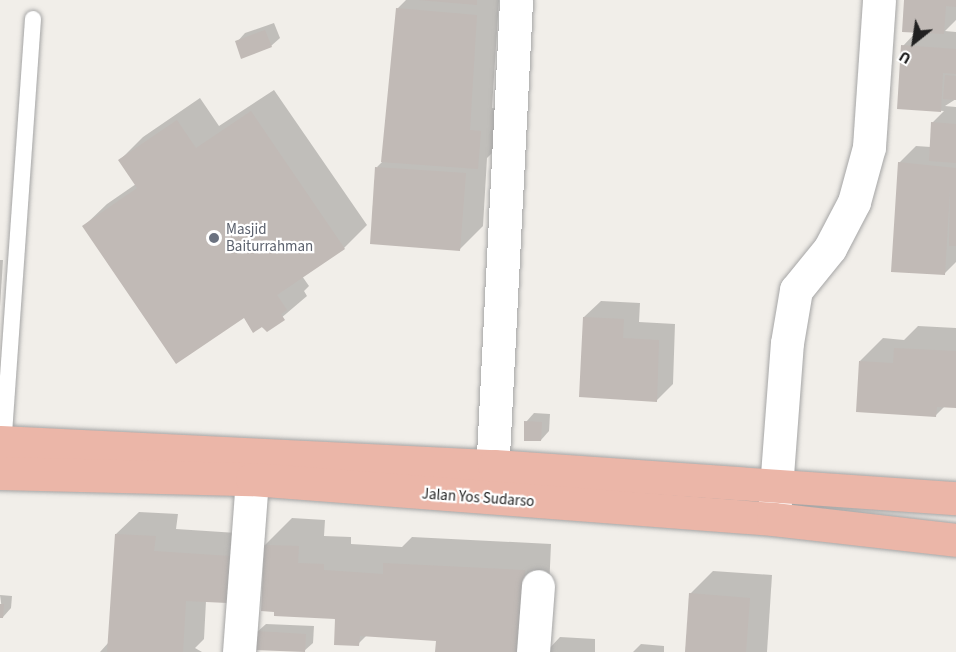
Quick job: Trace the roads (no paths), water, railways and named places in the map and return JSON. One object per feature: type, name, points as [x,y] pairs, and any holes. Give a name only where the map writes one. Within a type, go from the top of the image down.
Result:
[{"type":"highway","points":[[2,458],[494,465],[775,483],[956,498]]},
{"type":"highway","name":"Jalan Yos Sudarso","points":[[2,458],[490,500],[773,519],[956,540]]},
{"type":"street","points":[[490,500],[494,465],[516,0]]},
{"type":"street","points":[[773,519],[796,290],[830,248],[854,202],[869,147],[879,0]]},
{"type":"street","points":[[239,652],[252,480]]},
{"type":"street","points":[[533,652],[538,586]]},
{"type":"lane","points":[[2,458],[33,19]]},
{"type":"place","name":"Masjid Baiturrahman","points":[[214,238]]}]
